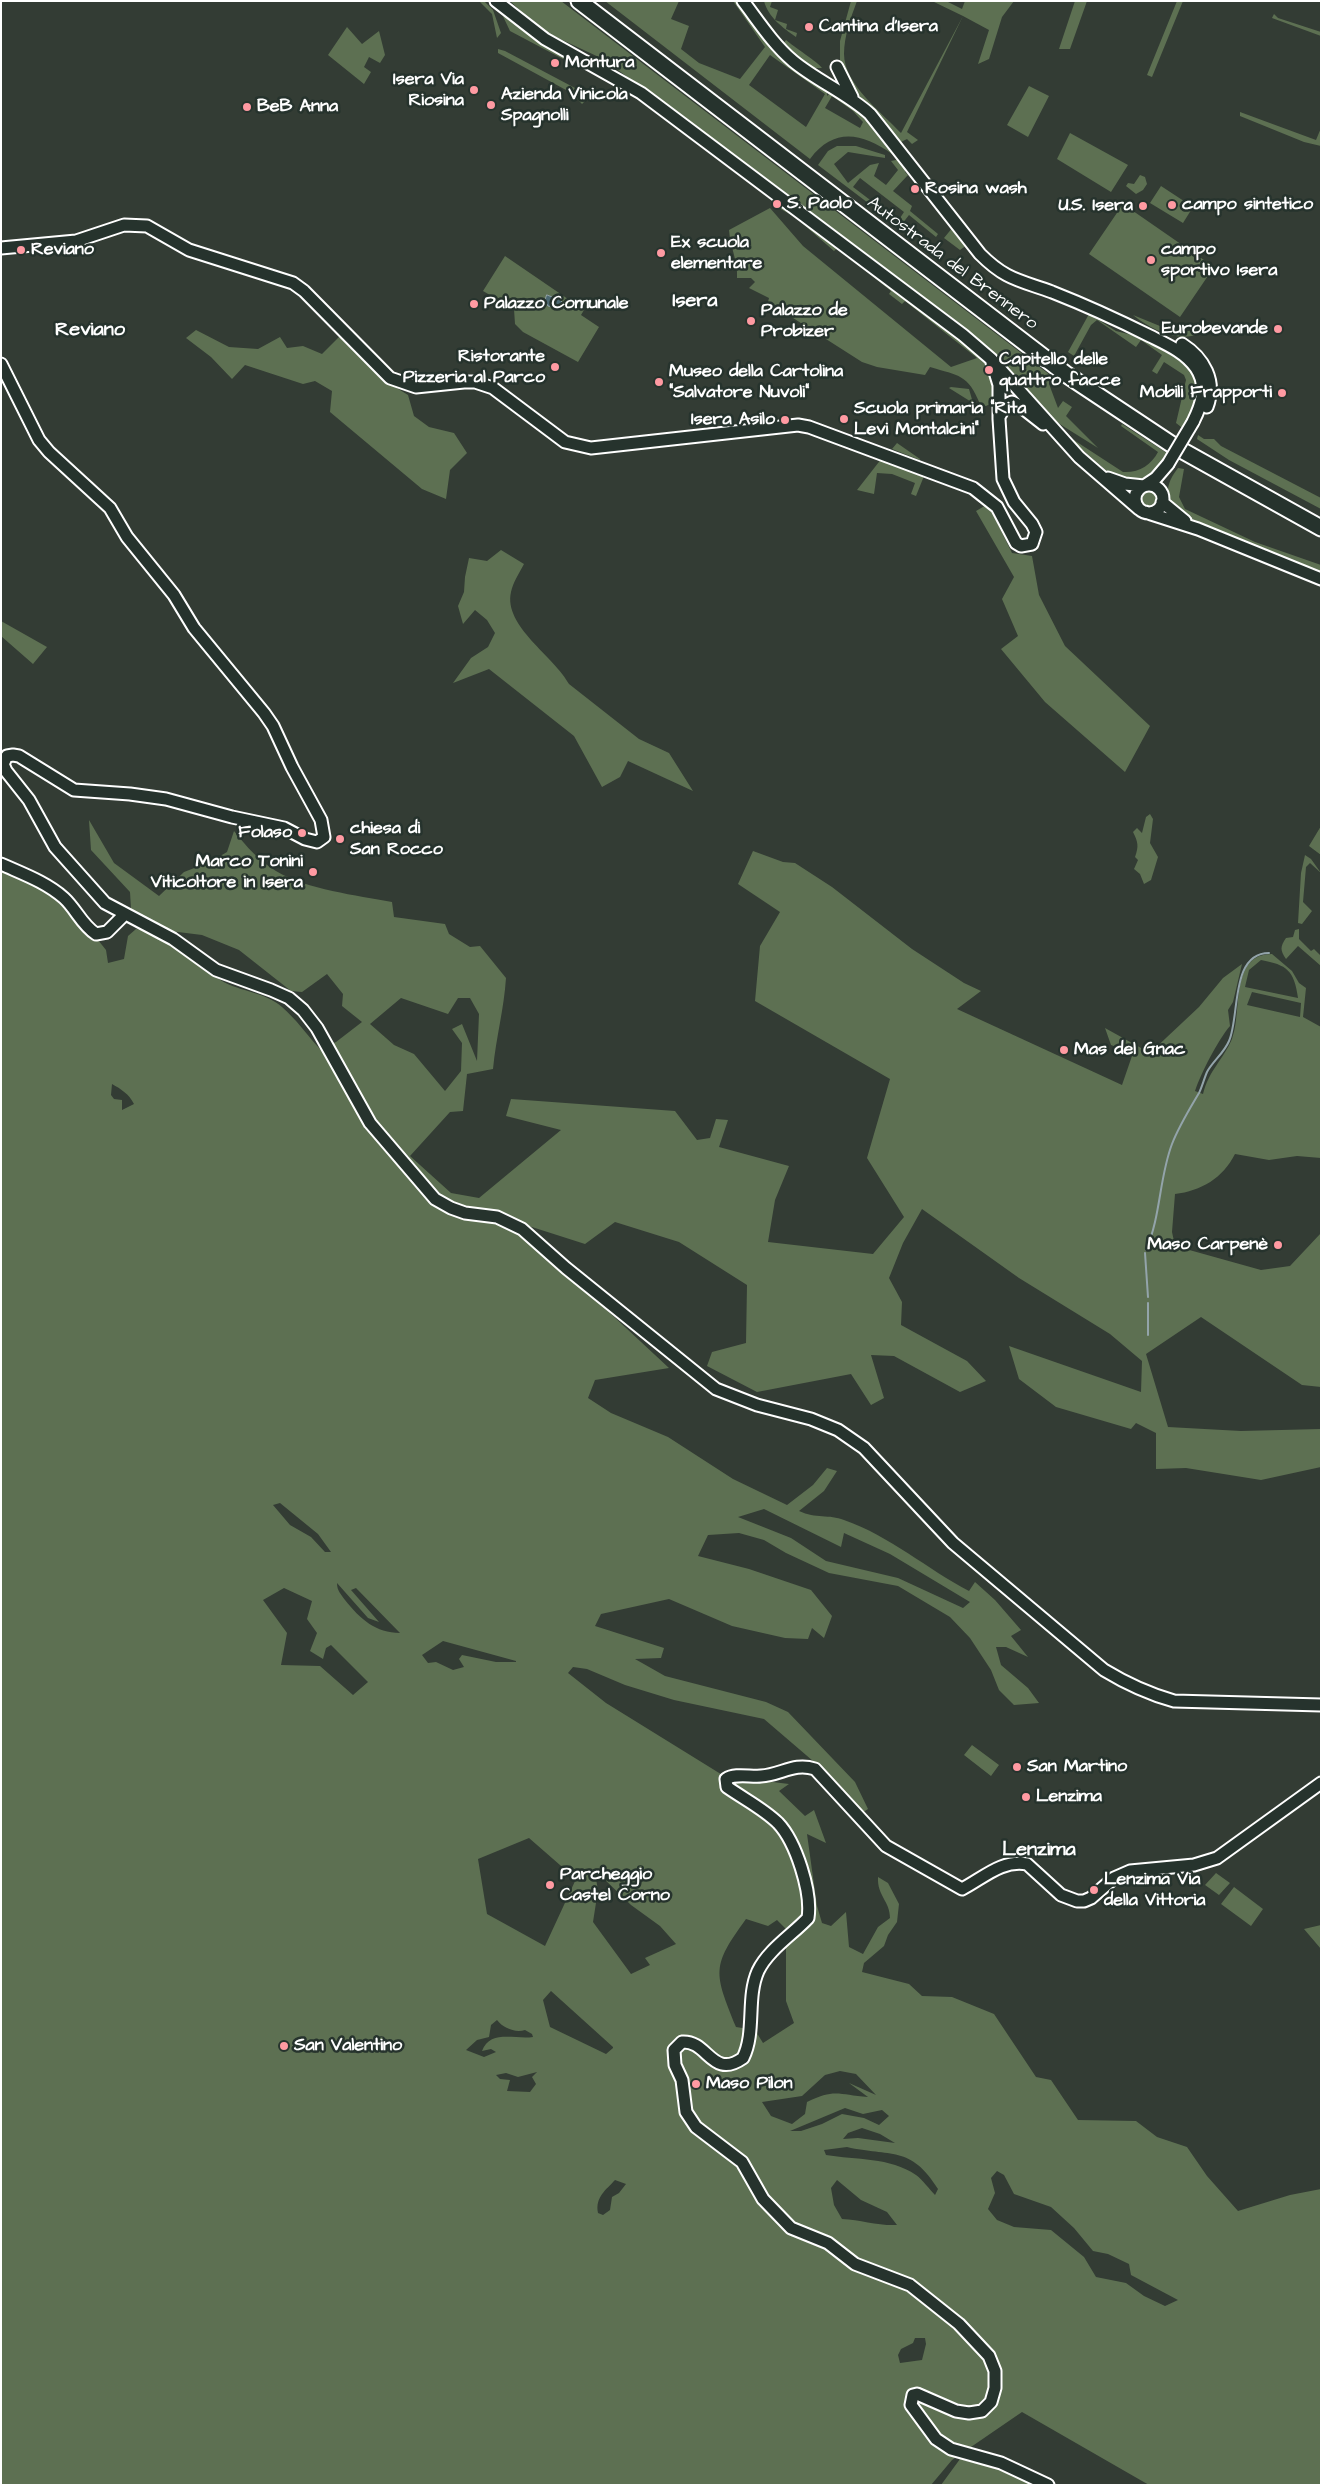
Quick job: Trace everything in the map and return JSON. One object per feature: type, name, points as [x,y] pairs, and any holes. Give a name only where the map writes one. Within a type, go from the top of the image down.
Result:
[{"type":"highway","name":"Autostrada del Brennero","points":[[579,1],[1066,375],[1174,446],[1321,528]]},
{"type":"highway","name":"Autostrada del Brennero","points":[[593,1],[1073,368],[1189,445],[1321,518]]},
{"type":"street","points":[[496,1],[536,33],[641,93],[932,311],[991,359],[1017,386],[1049,426],[1079,457],[1142,510],[1198,528],[1321,579]]},
{"type":"street","points":[[743,1],[777,46],[794,62],[854,101],[870,114],[974,247],[992,266],[1008,277],[1126,324],[1174,349],[1195,367],[1202,384],[1203,396],[1196,423],[1170,465],[1136,494],[1136,502],[1142,510]]},
{"type":"street","points":[[837,67],[854,101]]},
{"type":"street","points":[[1,248],[76,241],[124,225],[148,226],[189,250],[239,268],[293,283],[304,291],[382,371],[401,384],[427,387],[475,382],[493,388],[565,442],[591,448],[798,425],[809,427],[974,488],[997,507],[1016,543],[1027,546],[1032,544],[1036,532],[1032,524],[1014,502],[1003,479],[998,377],[991,359]]},
{"type":"street","points":[[1,364],[39,440],[49,452],[110,508],[127,537],[174,595],[194,628],[273,726],[323,826],[324,837],[321,840],[311,841],[284,828],[145,795],[74,790],[18,756],[7,756],[3,764],[6,772],[29,800],[55,847],[92,890],[105,903],[124,915],[173,939],[216,970],[289,998],[303,1010],[317,1028],[370,1123],[435,1199],[465,1213],[497,1217],[522,1229],[566,1268],[716,1389],[757,1405],[811,1419],[838,1430],[864,1448],[953,1543],[1104,1670],[1124,1682],[1153,1695],[1174,1701],[1321,1705]]},
{"type":"street","points":[[999,400],[1005,390],[1017,386]]},
{"type":"street","points":[[999,420],[1004,407],[1012,402],[1020,406],[1037,421],[1049,426]]},
{"type":"street","points":[[1142,510],[1157,510],[1162,500],[1170,465]]},
{"type":"street","points":[[1096,471],[1120,483],[1156,488],[1162,500],[1198,528]]},
{"type":"street","points":[[1,864],[44,884],[64,899],[85,925],[96,934],[107,932],[124,915]]},
{"type":"street","points":[[1048,2485],[1001,2463],[951,2450],[936,2439],[911,2405],[913,2395],[921,2395],[956,2411],[982,2412],[991,2402],[995,2388],[995,2371],[989,2356],[959,2324],[910,2285],[855,2264],[828,2243],[791,2228],[763,2199],[742,2162],[696,2127],[686,2112],[682,2080],[675,2065],[674,2050],[682,2042],[696,2044],[711,2059],[723,2065],[737,2062],[743,2058],[748,2037],[753,1986],[758,1971],[766,1960],[808,1918],[810,1908],[804,1876],[787,1835],[769,1815],[725,1784],[728,1778],[763,1776],[801,1765],[814,1769],[886,1846],[962,1889],[989,1871],[1021,1863],[1027,1864],[1061,1895],[1077,1901],[1084,1901],[1091,1898],[1114,1878],[1130,1871],[1194,1865],[1217,1858],[1321,1783]]},
{"type":"green space","points":[[479,1],[484,1],[493,10],[501,33],[497,38],[492,14]]},
{"type":"green space","points":[[510,1],[561,1],[1050,375],[1049,384],[1058,408],[1063,401],[1072,407],[1066,416],[1098,448],[1050,418],[1021,382],[989,350],[779,188],[777,206],[779,204],[873,270],[985,360],[996,378],[994,402],[986,406],[980,404],[967,381],[948,372],[930,367],[925,375],[877,367],[862,362],[768,302],[769,298],[749,288],[755,282],[751,278],[737,278],[729,230],[770,208],[803,246],[951,367],[977,358],[905,301],[902,304],[889,294],[891,291],[837,248],[834,251],[795,217],[777,207],[759,174],[603,59],[541,30]]},
{"type":"green space","points":[[605,1],[679,1],[671,19],[689,26],[681,49],[699,63],[740,79],[765,47],[733,1],[739,1],[827,89],[827,96],[832,91],[859,110],[895,153],[892,154],[870,141],[849,137],[829,142],[810,159]],"holes":[[[770,55],[825,94],[806,127],[749,85]],[[832,96],[853,111],[863,122],[860,128],[825,108]]]},
{"type":"green space","points":[[764,1],[772,1],[770,7],[778,10],[775,20],[766,7]]},
{"type":"green space","points":[[851,1],[857,1],[845,40],[844,54],[850,76],[865,97],[901,133],[963,16],[907,132],[918,140],[912,144],[907,139],[901,142],[874,110],[855,92],[840,68],[840,41]]},
{"type":"green space","points":[[932,1],[946,1],[962,9],[965,1],[1014,1],[1002,17],[989,59],[978,64],[989,30]]},
{"type":"green space","points":[[1075,1],[1087,1],[1070,49],[1059,49]]},
{"type":"green space","points":[[1177,1],[1183,1],[1152,77],[1147,75]]},
{"type":"green space","points":[[500,10],[528,33],[591,68],[580,68],[510,31]]},
{"type":"green space","points":[[1274,14],[1278,18],[1321,32],[1321,36],[1272,18]]},
{"type":"green space","points":[[775,20],[787,24],[786,29],[797,33],[796,37],[781,26]]},
{"type":"green space","points":[[347,27],[362,44],[379,31],[385,55],[380,63],[369,57],[364,67],[371,72],[364,84],[328,55]]},
{"type":"green space","points":[[786,40],[822,68],[810,68],[782,45]]},
{"type":"green space","points":[[498,49],[575,88],[580,93],[578,95],[585,101],[582,104],[568,89],[566,90],[498,53]]},
{"type":"green space","points":[[1029,86],[1049,96],[1028,137],[1007,125]]},
{"type":"green space","points":[[1240,112],[1316,140],[1321,128],[1321,146],[1304,142],[1240,116]]},
{"type":"green space","points":[[1070,133],[1128,165],[1111,192],[1057,159]]},
{"type":"green space","points":[[837,146],[856,146],[885,155],[885,158],[848,152],[834,164],[848,183],[870,165],[879,163],[874,176],[886,185],[898,170],[891,161],[901,159],[907,167],[905,172],[908,175],[893,191],[912,206],[910,211],[938,234],[936,237],[909,215],[902,224],[907,228],[880,212],[818,165],[828,151]],"holes":[[[860,178],[904,212],[898,221],[853,187]]]},
{"type":"green space","points":[[913,173],[922,185],[921,190],[911,176],[908,175]]},
{"type":"green space","points":[[1140,175],[1145,177],[1147,184],[1143,190],[1136,194],[1126,186],[1128,183],[1134,184]]},
{"type":"green space","name":"campo sintetico","points":[[1161,186],[1193,207],[1183,223],[1150,203]]},
{"type":"green space","name":"campo sportivo Isera","points":[[1123,204],[1214,267],[1180,317],[1089,254]]},
{"type":"green space","points":[[953,227],[967,245],[960,250],[944,238]]},
{"type":"green space","points":[[505,256],[584,310],[581,315],[599,327],[578,362],[523,332],[515,324],[514,309],[483,291]],"holes":[[[547,295],[560,300],[567,307],[565,309],[548,306],[545,301]]]},
{"type":"green space","points":[[1089,314],[1116,331],[1144,338],[1173,352],[1193,370],[1199,392],[1185,430],[1176,423],[1186,380],[1184,375],[1164,362],[1157,374],[1152,371],[1162,355],[1141,340],[1136,347],[1097,320],[1091,325],[1074,356],[1068,352]]},
{"type":"green space","points":[[1133,315],[1177,333],[1194,330],[1213,323],[1204,331],[1194,335],[1184,337],[1173,336],[1152,328]]},
{"type":"green space","points":[[196,330],[229,347],[258,349],[280,337],[287,348],[303,346],[322,354],[341,335],[387,382],[408,395],[414,416],[429,427],[454,433],[467,453],[450,470],[446,499],[422,489],[330,412],[332,391],[315,381],[303,384],[245,365],[232,379],[211,357],[186,338]]},
{"type":"green space","points":[[949,388],[969,389],[973,403]]},
{"type":"green space","points":[[1122,424],[1170,455],[1145,482],[1116,479],[1063,433],[1123,472],[1139,470],[1152,461],[1158,452],[1121,426]]},
{"type":"green space","points":[[1198,435],[1204,439],[1214,439],[1221,446],[1321,498],[1321,509],[1229,460],[1197,439]]},
{"type":"green space","points":[[897,443],[920,459],[920,460],[892,449]]},
{"type":"green space","points":[[882,458],[924,476],[916,496],[911,494],[915,483],[892,474],[877,473],[874,494],[857,490]]},
{"type":"green space","points":[[1178,468],[1184,469],[1179,497],[1185,509],[1255,542],[1321,565],[1321,574],[1240,543],[1196,522],[1180,512],[1171,503],[1168,494],[1170,480]]},
{"type":"green space","points":[[1146,492],[1152,492],[1157,497],[1155,506],[1146,508],[1141,503],[1141,497]]},
{"type":"green space","points":[[988,504],[1012,553],[1032,556],[1039,595],[1065,646],[1150,726],[1125,772],[1045,702],[1001,649],[1018,636],[1002,599],[1014,577],[976,511]]},
{"type":"green space","points":[[501,550],[524,564],[511,592],[511,605],[522,629],[569,684],[639,739],[669,753],[693,791],[628,761],[620,777],[602,787],[574,736],[489,669],[453,683],[471,658],[488,647],[495,633],[487,620],[475,610],[463,624],[458,606],[464,592],[469,558],[487,561]]},
{"type":"green space","points":[[1,621],[47,647],[33,664],[1,636]]},
{"type":"green space","points":[[1150,814],[1153,819],[1150,843],[1158,857],[1151,880],[1144,884],[1140,874],[1134,869],[1138,860],[1135,857],[1137,844],[1133,832],[1137,828],[1142,833],[1146,817]]},
{"type":"green space","points":[[89,820],[114,863],[159,896],[184,872],[210,862],[227,852],[234,831],[264,863],[289,878],[332,891],[392,902],[394,917],[445,924],[449,934],[470,947],[480,946],[506,978],[493,1069],[467,1074],[463,1111],[450,1112],[410,1156],[451,1193],[479,1198],[561,1130],[506,1116],[511,1099],[675,1111],[697,1140],[710,1138],[716,1119],[728,1120],[719,1147],[789,1166],[775,1200],[768,1242],[873,1254],[904,1217],[867,1158],[890,1079],[755,1001],[760,946],[780,912],[738,884],[753,851],[783,862],[795,863],[832,887],[912,949],[964,983],[981,991],[957,1009],[1122,1085],[1133,1053],[1111,1045],[1105,1028],[1150,1053],[1199,1007],[1223,978],[1242,964],[1233,1002],[1228,1010],[1230,1026],[1210,1057],[1195,1091],[1203,1094],[1212,1072],[1232,1039],[1240,986],[1243,974],[1249,963],[1258,957],[1272,954],[1292,971],[1299,983],[1306,988],[1303,1017],[1321,1027],[1321,1158],[1297,1156],[1269,1160],[1235,1154],[1224,1170],[1210,1182],[1194,1190],[1175,1194],[1172,1232],[1175,1246],[1261,1270],[1290,1266],[1321,1233],[1321,1387],[1302,1385],[1201,1317],[1146,1354],[1168,1427],[1241,1431],[1321,1429],[1321,1467],[1261,1480],[1186,1468],[1156,1469],[1156,1433],[1136,1423],[1131,1429],[1056,1407],[1019,1379],[1009,1346],[1141,1392],[1142,1361],[1110,1334],[1019,1278],[922,1209],[903,1243],[889,1278],[902,1302],[901,1325],[967,1361],[986,1381],[960,1392],[894,1356],[871,1355],[884,1398],[871,1405],[851,1374],[757,1392],[707,1366],[712,1352],[746,1343],[747,1285],[679,1242],[615,1222],[585,1244],[510,1220],[669,1368],[595,1380],[588,1398],[611,1413],[668,1437],[733,1479],[787,1505],[813,1485],[827,1468],[837,1471],[824,1491],[799,1511],[811,1515],[838,1518],[861,1527],[893,1544],[969,1591],[975,1582],[995,1600],[1021,1630],[1011,1636],[1028,1657],[1006,1647],[996,1647],[1001,1665],[1028,1688],[1039,1703],[1014,1705],[999,1690],[991,1670],[970,1638],[950,1617],[898,1586],[829,1573],[786,1553],[764,1540],[739,1533],[708,1535],[698,1556],[749,1569],[811,1590],[832,1616],[824,1638],[812,1628],[808,1639],[785,1638],[732,1626],[669,1599],[601,1614],[595,1626],[664,1648],[661,1658],[635,1659],[665,1676],[766,1702],[788,1712],[855,1782],[868,1809],[862,1813],[813,1761],[764,1719],[674,1700],[625,1685],[587,1669],[573,1667],[568,1673],[606,1703],[724,1776],[789,1784],[779,1791],[805,1816],[814,1810],[826,1843],[807,1834],[817,1906],[822,1923],[831,1926],[846,1912],[849,1947],[863,1954],[878,1927],[890,1918],[888,1907],[879,1889],[878,1877],[888,1883],[899,1904],[897,1922],[888,1935],[884,1946],[864,1963],[862,1972],[909,1984],[922,1996],[952,1997],[994,2014],[1036,2077],[1051,2080],[1078,2120],[1136,2121],[1157,2137],[1187,2147],[1207,2176],[1238,2211],[1290,2195],[1321,2189],[1321,2485],[1149,2485],[1022,2412],[952,2460],[931,2485],[1,2485],[1,865],[48,890],[98,940],[106,950],[108,963],[124,959],[128,936],[136,929],[148,931],[171,942],[229,985],[261,995],[275,1002],[292,1017],[320,1049],[336,1042],[362,1022],[342,1006],[343,994],[327,974],[302,992],[291,991],[239,950],[202,935],[170,931],[131,909],[130,892],[91,850]],"holes":[[[1261,960],[1277,964],[1288,970],[1298,998],[1245,987],[1249,970]],[[1252,992],[1301,1003],[1300,1017],[1247,1005]],[[401,998],[448,1014],[458,998],[470,998],[479,1014],[477,1061],[462,1024],[452,1029],[462,1043],[461,1071],[445,1091],[414,1054],[394,1045],[370,1024]],[[112,1084],[125,1092],[134,1104],[122,1110],[122,1100],[114,1099],[111,1095]],[[280,1503],[318,1534],[331,1552],[325,1552],[311,1537],[290,1525],[273,1505]],[[764,1509],[841,1547],[844,1533],[890,1554],[970,1602],[963,1608],[898,1578],[826,1561],[791,1538],[738,1517]],[[337,1583],[368,1618],[379,1622],[351,1590],[356,1588],[400,1633],[383,1631],[369,1624],[345,1600]],[[284,1588],[312,1601],[307,1619],[317,1633],[310,1651],[323,1659],[326,1648],[331,1645],[368,1682],[353,1695],[320,1666],[281,1665],[287,1633],[263,1600]],[[443,1641],[516,1661],[496,1662],[462,1655],[459,1659],[464,1667],[453,1670],[436,1662],[428,1663],[422,1655]],[[529,1838],[576,1879],[545,1946],[487,1914],[478,1859]],[[599,1874],[631,1905],[660,1926],[676,1944],[645,1958],[650,1965],[631,1974],[593,1922],[598,1890],[596,1879]],[[746,1919],[768,1926],[777,1920],[786,1929],[786,2001],[794,2023],[763,2043],[755,2030],[736,2027],[723,1994],[720,1970],[727,1948]],[[551,1991],[613,2047],[606,2054],[550,2027],[543,2000]],[[497,2020],[513,2030],[525,2030],[532,2034],[533,2037],[504,2037],[491,2040],[482,2051],[491,2049],[496,2052],[484,2057],[466,2050],[477,2040],[489,2037],[491,2025]],[[840,2071],[856,2074],[876,2095],[849,2083],[868,2097],[837,2094],[824,2095],[807,2102],[805,2114],[792,2124],[771,2116],[762,2102],[802,2096],[825,2075]],[[537,2072],[532,2077],[536,2084],[530,2092],[507,2091],[510,2080],[500,2079],[496,2075],[506,2073],[518,2077]],[[845,2108],[863,2114],[882,2110],[889,2116],[879,2125],[864,2118],[842,2114],[822,2124],[801,2131],[790,2131]],[[862,2128],[880,2134],[895,2143],[858,2138],[843,2139],[848,2133]],[[847,2147],[898,2155],[918,2165],[938,2189],[935,2195],[924,2182],[906,2169],[872,2160],[826,2155],[824,2150]],[[997,2171],[1004,2175],[1014,2194],[1051,2207],[1074,2228],[1093,2251],[1108,2254],[1129,2264],[1131,2275],[1178,2300],[1165,2306],[1144,2296],[1126,2283],[1096,2277],[1084,2257],[1051,2230],[1014,2227],[997,2220],[988,2209],[995,2193],[991,2178]],[[615,2180],[626,2184],[619,2193],[612,2197],[610,2210],[603,2215],[598,2213],[597,2207],[605,2191]],[[837,2180],[861,2200],[887,2212],[897,2225],[883,2225],[842,2219],[834,2205],[831,2188]],[[915,2338],[925,2338],[926,2344],[922,2360],[900,2363],[898,2355],[901,2349],[913,2343]]]},
{"type":"green space","points":[[1321,826],[1321,855],[1309,846]]},
{"type":"green space","points":[[1305,855],[1311,859],[1321,873],[1310,863],[1306,867],[1303,902],[1312,911],[1302,924],[1298,923],[1301,873]]},
{"type":"green space","points":[[1299,929],[1299,939],[1311,951],[1314,949],[1321,956],[1321,966],[1298,946],[1286,959],[1284,956],[1282,946],[1284,941],[1286,938],[1293,937],[1295,930]]},
{"type":"green space","points":[[972,1745],[999,1765],[991,1776],[964,1755]]},
{"type":"green space","points":[[1216,1873],[1230,1883],[1219,1895],[1205,1885]]},
{"type":"green space","points":[[1234,1887],[1263,1909],[1251,1926],[1221,1904]]},
{"type":"green space","points":[[1321,1925],[1321,1949],[1304,1929]]},
{"type":"green space","points":[[960,2459],[1010,2472],[1041,2485],[941,2485]]},
{"type":"water","points":[[547,295],[560,300],[567,307],[565,309],[548,306],[545,301]]},
{"type":"waterway","points":[[1146,1250],[1155,1224],[1172,1144],[1199,1093],[1207,1072],[1229,1041],[1238,988],[1248,963],[1257,956],[1269,953]]},
{"type":"waterway","points":[[1145,1253],[1148,1297]]},
{"type":"waterway","points":[[1148,1303],[1148,1335]]},
{"type":"place","name":"Cantina d'Isera","points":[[809,27]]},
{"type":"place","name":"Montura","points":[[555,63]]},
{"type":"place","name":"Isera Via Riosina","points":[[474,90]]},
{"type":"place","name":"Azienda Vinicola Spagnolli","points":[[491,105]]},
{"type":"place","name":"BeB Anna","points":[[247,107]]},
{"type":"place","name":"Rosina wash","points":[[915,189]]},
{"type":"place","name":"S. Paolo","points":[[777,204]]},
{"type":"place","name":"campo sintetico","points":[[1172,205]]},
{"type":"place","name":"U.S. Isera","points":[[1143,206]]},
{"type":"place","name":"Reviano","points":[[21,250]]},
{"type":"place","name":"Ex scuola elementare","points":[[661,253]]},
{"type":"place","name":"campo sportivo Isera","points":[[1151,260]]},
{"type":"place","name":"Palazzo Comunale","points":[[474,304]]},
{"type":"place","name":"Palazzo de Probizer","points":[[751,321]]},
{"type":"place","name":"Eurobevande","points":[[1278,329]]},
{"type":"place","name":"Ristorante Pizzeria al Parco","points":[[555,367]]},
{"type":"place","name":"Capitello delle quattro facce","points":[[989,370]]},
{"type":"place","name":"Museo della Cartolina \"Salvatore Nuvoli\"","points":[[659,382]]},
{"type":"place","name":"Mobili Frapporti","points":[[1282,393]]},
{"type":"place","name":"Scuola primaria \"Rita Levi Montalcini\"","points":[[844,419]]},
{"type":"place","name":"Isera Asilo","points":[[785,420]]},
{"type":"place","name":"Folaso","points":[[302,833]]},
{"type":"place","name":"chiesa di San Rocco","points":[[340,839]]},
{"type":"place","name":"Marco Tonini Viticoltore in Isera","points":[[313,872]]},
{"type":"place","name":"Mas del Gnac","points":[[1064,1050]]},
{"type":"place","name":"Maso Carpenè","points":[[1278,1245]]},
{"type":"place","name":"San Martino","points":[[1017,1767]]},
{"type":"place","name":"Lenzima","points":[[1026,1797]]},
{"type":"place","name":"Parcheggio Castel Corno","points":[[550,1885]]},
{"type":"place","name":"Lenzima Via della Vittoria","points":[[1094,1890]]},
{"type":"place","name":"San Valentino","points":[[284,2046]]},
{"type":"place","name":"Maso Pilon","points":[[696,2084]]},
{"type":"district","name":"Isera","points":[[695,302]]},
{"type":"district","name":"Reviano","points":[[90,331]]},
{"type":"district","name":"Lenzima","points":[[1039,1851]]}]
